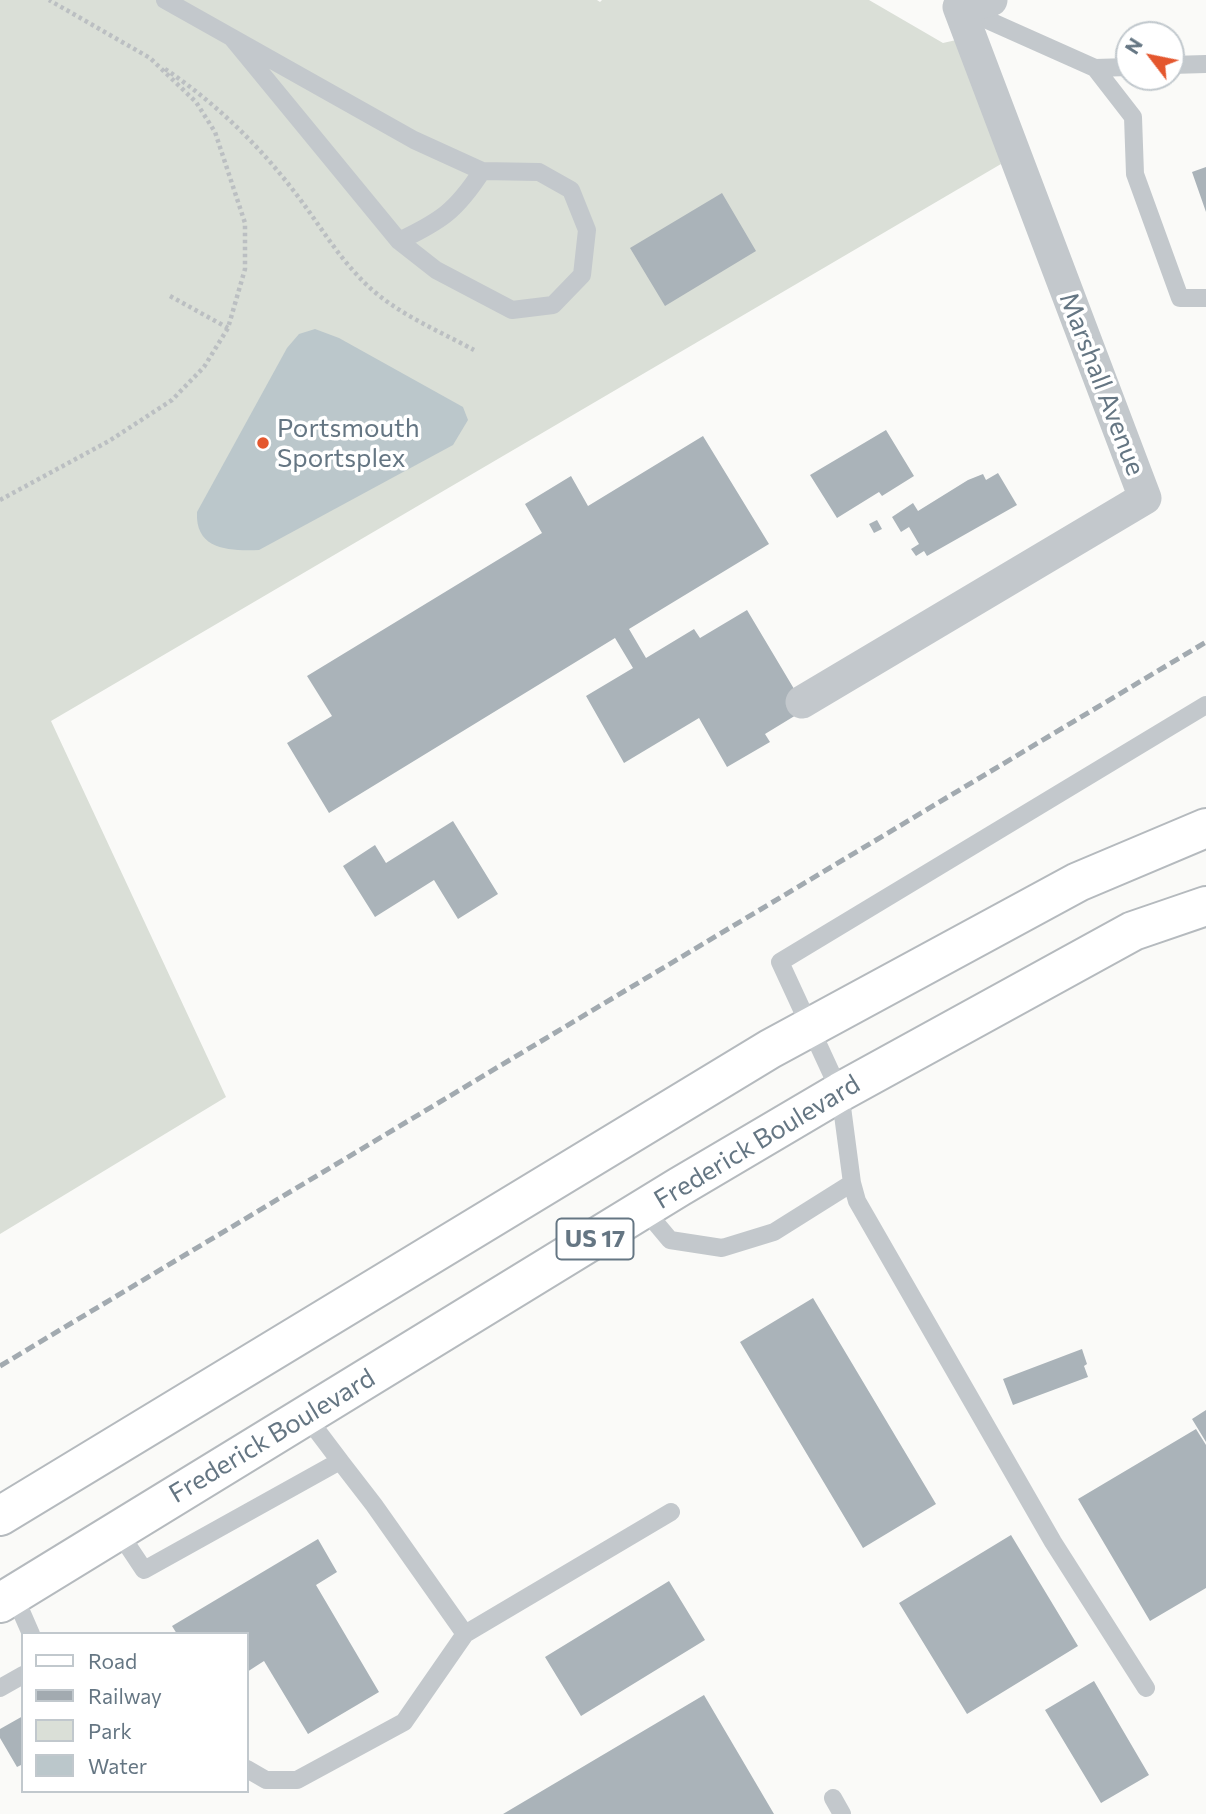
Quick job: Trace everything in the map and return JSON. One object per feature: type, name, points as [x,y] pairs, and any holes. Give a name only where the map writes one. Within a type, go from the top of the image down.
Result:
[{"type":"main road","name":"US 17","points":[[0,1516],[771,1049],[1078,882],[1206,828]]},
{"type":"main road","name":"Frederick Boulevard","points":[[7,1599],[840,1092],[1133,931],[1206,906]]},
{"type":"street","points":[[953,3],[991,0]]},
{"type":"street","name":"Marshall Avenue","points":[[802,702],[1145,498],[953,3]]},
{"type":"lane","points":[[165,0],[414,140],[482,171],[539,173],[571,190],[587,230],[582,275],[553,305],[512,310],[436,270],[398,241],[233,39]]},
{"type":"lane","points":[[953,3],[1095,68],[1115,67]]},
{"type":"lane","points":[[1185,65],[1206,64]]},
{"type":"lane","points":[[1095,68],[1133,117],[1135,174],[1180,299],[1206,298]]},
{"type":"lane","points":[[398,241],[434,224],[465,198],[482,171]]},
{"type":"lane","points":[[1146,1688],[1053,1542],[857,1201],[840,1092],[780,962],[1206,705]]},
{"type":"lane","points":[[644,1209],[670,1240],[722,1248],[774,1232],[852,1182]]},
{"type":"lane","points":[[306,1416],[374,1505],[465,1634]]},
{"type":"lane","points":[[118,1531],[144,1570],[340,1461]]},
{"type":"lane","points":[[248,1770],[266,1780],[297,1780],[404,1722],[465,1634],[671,1512]]},
{"type":"lane","points":[[7,1599],[30,1632]]},
{"type":"lane","points":[[0,1688],[21,1676]]},
{"type":"path","points":[[49,0],[150,58],[196,89],[222,113],[293,190],[329,242],[370,289],[398,309],[474,350]]},
{"type":"path","points":[[0,500],[109,441],[172,400],[204,367],[228,328],[245,269],[245,223],[215,132],[196,102],[150,58]]},
{"type":"path","points":[[170,296],[228,328]]},
{"type":"green space","name":"Portsmouth Sportsplex","points":[[0,0],[869,0],[943,43],[965,38],[1001,164],[51,721],[226,1097],[0,1234]]},
{"type":"water","points":[[315,329],[339,338],[463,407],[468,420],[453,445],[259,550],[236,550],[216,546],[202,534],[197,512],[287,348],[299,334]]},
{"type":"building","points":[[1206,167],[1206,212],[1192,172]]},
{"type":"building","points":[[722,193],[756,251],[665,306],[630,248]]},
{"type":"building","points":[[886,430],[914,476],[882,496],[879,492],[837,518],[810,475]]},
{"type":"building","points":[[703,436],[769,544],[629,629],[646,658],[694,629],[700,638],[747,610],[806,709],[765,734],[770,742],[727,767],[699,718],[624,763],[586,696],[633,668],[615,638],[329,813],[287,743],[332,716],[307,676],[542,533],[525,504],[571,476],[588,506]]},
{"type":"building","points":[[998,473],[1017,505],[927,556],[924,551],[916,556],[911,549],[919,544],[909,527],[901,532],[892,517],[913,503],[918,511],[968,480],[983,474],[986,480]]},
{"type":"building","points":[[877,520],[882,529],[874,533],[869,524]]},
{"type":"building","points":[[453,821],[498,894],[458,919],[434,880],[375,917],[343,866],[375,845],[386,863]]},
{"type":"building","points":[[813,1298],[936,1504],[863,1548],[740,1342]]},
{"type":"building","points":[[1082,1349],[1088,1377],[1013,1405],[1003,1379]]},
{"type":"building","points":[[1206,1410],[1206,1442],[1192,1419]]},
{"type":"building","points":[[1196,1429],[1206,1445],[1206,1588],[1150,1621],[1078,1499]]},
{"type":"building","points":[[1011,1535],[1078,1646],[967,1714],[899,1603]]},
{"type":"building","points":[[318,1539],[337,1572],[316,1585],[379,1692],[308,1734],[264,1661],[248,1671],[248,1632],[176,1632],[172,1626]]},
{"type":"building","points":[[669,1581],[705,1640],[581,1716],[545,1657]]},
{"type":"building","points":[[1094,1681],[1149,1775],[1101,1803],[1045,1710]]},
{"type":"building","points":[[704,1695],[774,1814],[503,1814]]},
{"type":"building","points":[[21,1717],[21,1765],[17,1767],[0,1738],[0,1729]]},
{"type":"railway","points":[[0,1366],[1206,642]]},
{"type":"place","name":"Portsmouth Sportsplex","points":[[263,443]]}]
